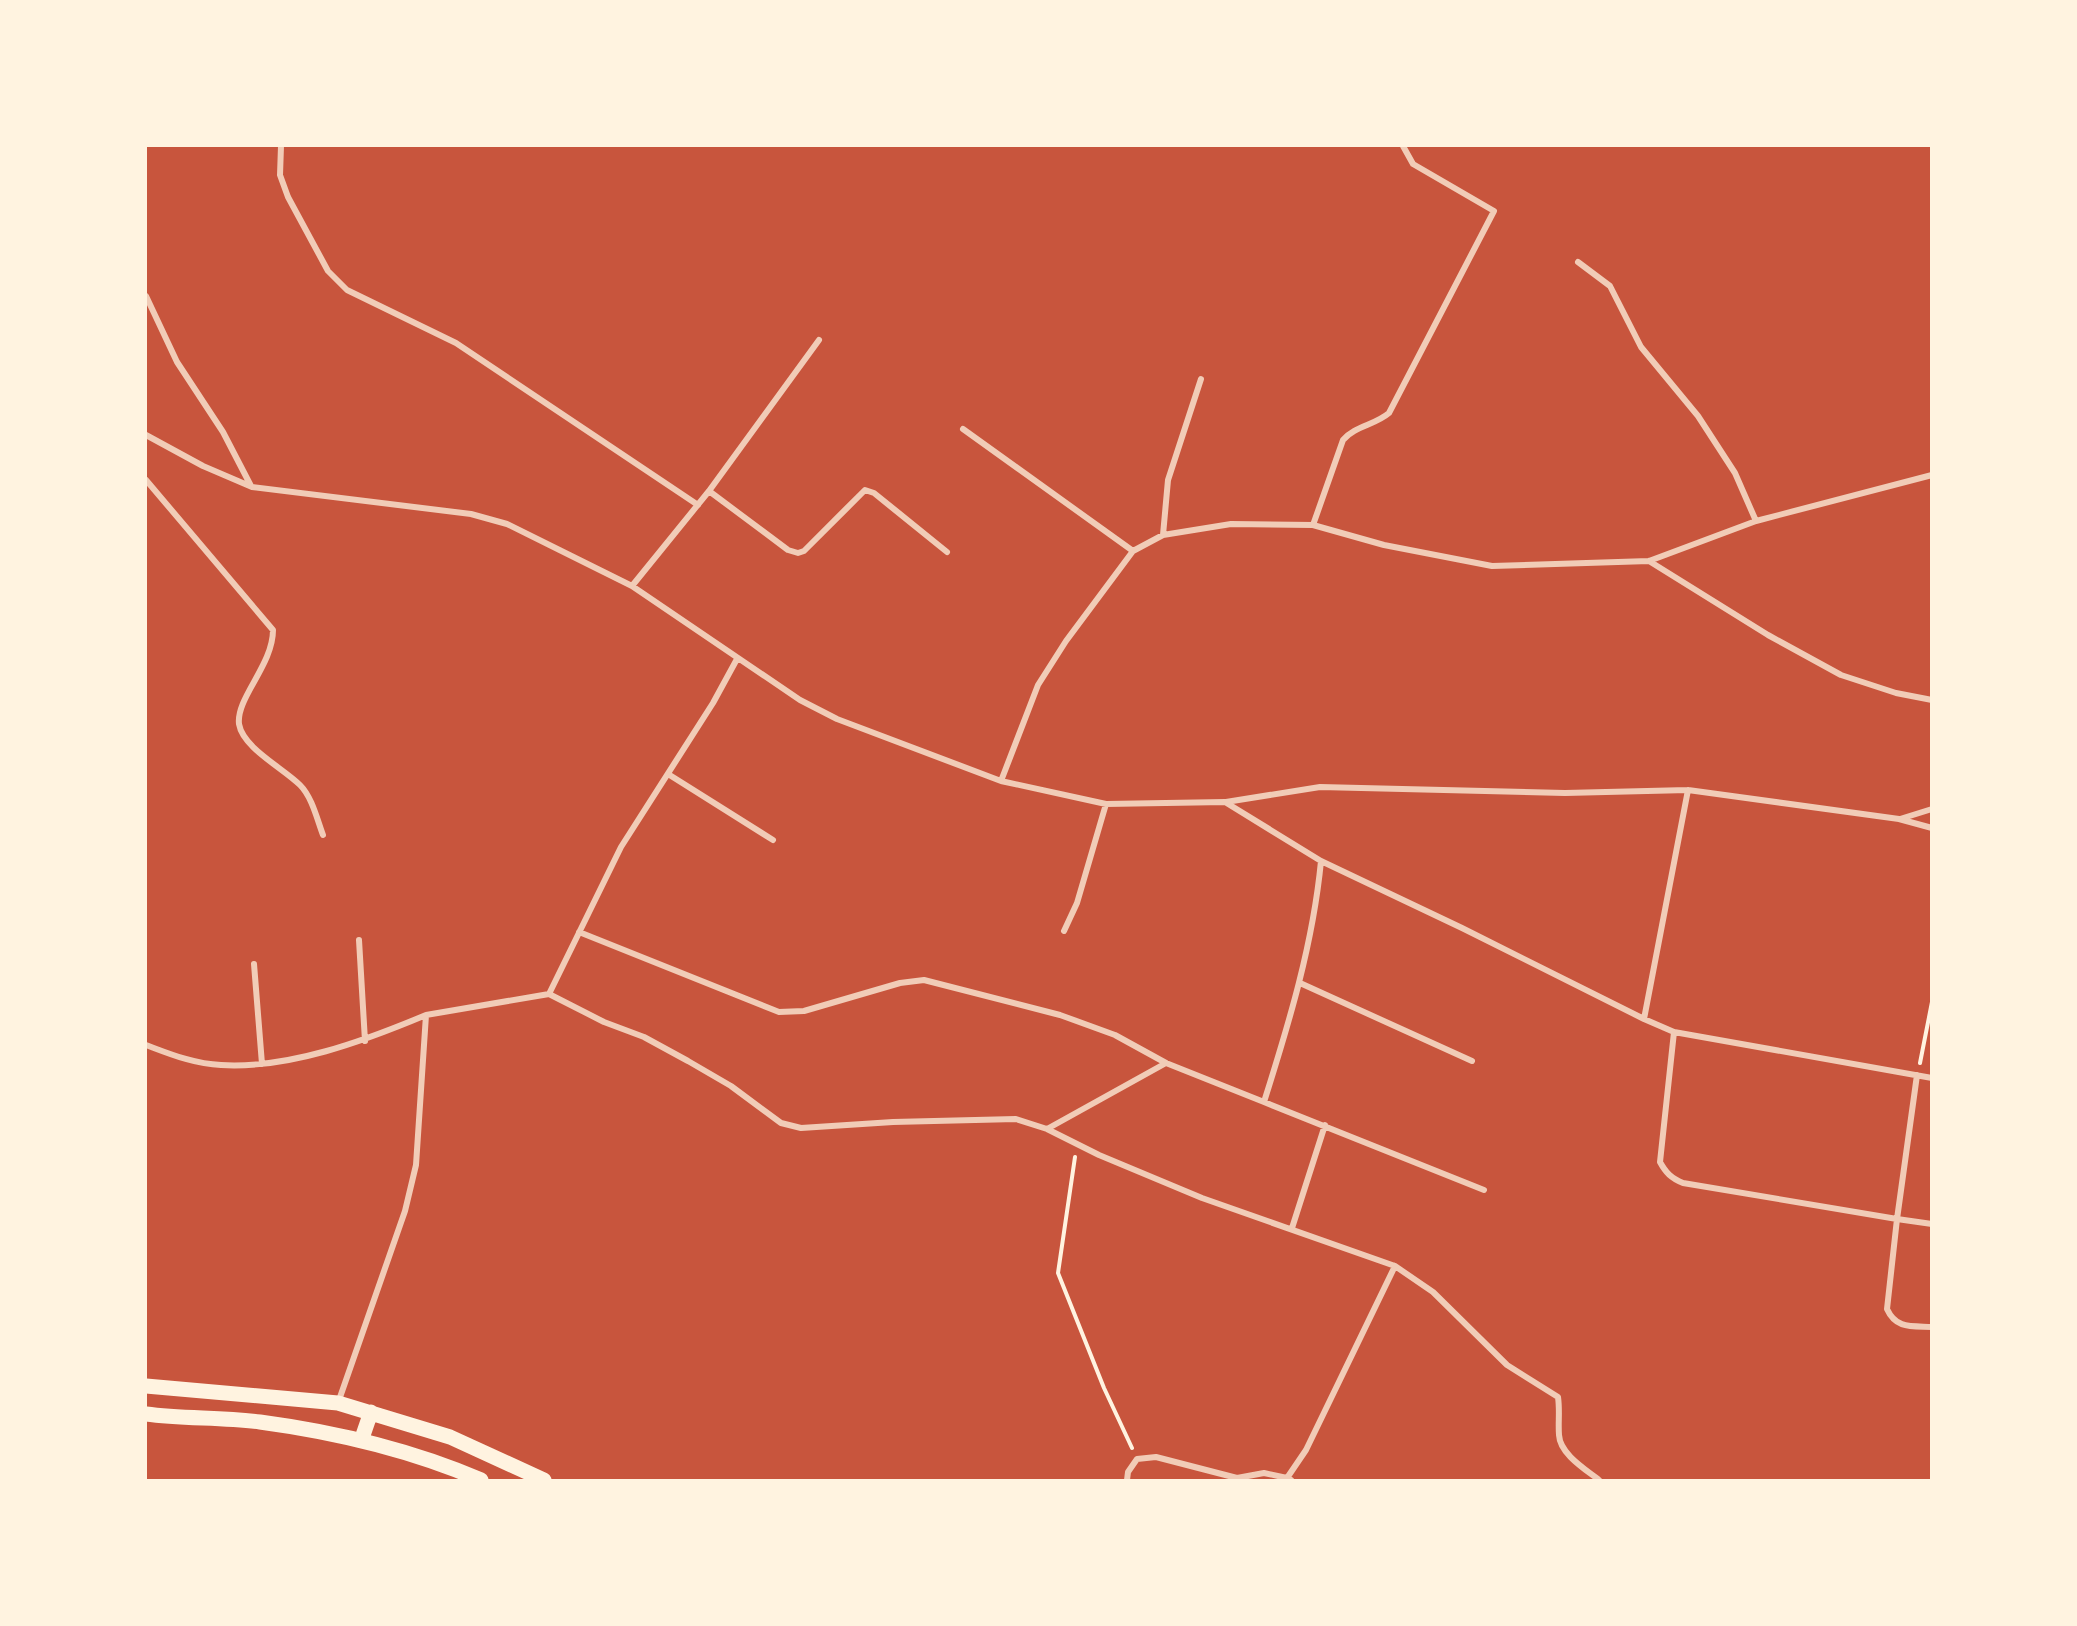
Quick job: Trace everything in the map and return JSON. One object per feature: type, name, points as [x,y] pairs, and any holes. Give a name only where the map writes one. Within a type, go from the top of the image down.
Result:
[{"type":"main road","points":[[146,1386],[338,1403],[450,1437],[544,1480]]},
{"type":"main road","points":[[361,1441],[371,1412]]},
{"type":"main road","points":[[146,1414],[259,1422],[361,1441],[430,1460],[481,1480]]},
{"type":"street","points":[[281,146],[280,175],[288,196],[328,271],[347,290],[456,343],[698,505]]},
{"type":"street","points":[[1313,525],[1343,440],[1350,431],[1378,422],[1389,413],[1494,211],[1413,164],[1403,146]]},
{"type":"street","points":[[1578,262],[1610,286],[1641,347],[1698,416],[1735,473],[1756,521]]},
{"type":"street","points":[[146,296],[177,362],[223,432],[252,487]]},
{"type":"street","points":[[632,586],[709,491],[819,340]]},
{"type":"street","points":[[1163,535],[1168,480],[1201,379]]},
{"type":"street","points":[[963,429],[1133,551]]},
{"type":"street","points":[[146,435],[203,466],[252,487],[471,514],[507,524],[632,586],[800,700],[837,719],[1001,781],[1106,804],[1226,802],[1320,787],[1565,793],[1688,790],[1899,819],[1932,828]]},
{"type":"street","points":[[1001,781],[1038,685],[1103,589],[1133,551],[1163,535],[1232,524],[1313,525],[1384,545],[1492,566],[1649,561],[1756,521],[1932,475]]},
{"type":"street","points":[[146,480],[273,630],[273,643],[260,674],[243,702],[239,723],[246,740],[301,786],[323,835]]},
{"type":"street","points":[[709,491],[788,550],[798,553],[804,551],[865,490],[874,493],[947,552]]},
{"type":"street","points":[[1649,561],[1768,635],[1841,675],[1896,693],[1932,700]]},
{"type":"street","points":[[549,994],[621,847],[737,659]]},
{"type":"street","points":[[668,774],[773,840]]},
{"type":"street","points":[[1644,1019],[1688,790]]},
{"type":"street","points":[[1226,802],[1321,861],[1674,1032],[1932,1078]]},
{"type":"street","points":[[1064,931],[1077,903],[1106,804]]},
{"type":"street","points":[[1899,819],[1932,809]]},
{"type":"street","points":[[1264,1102],[1299,983],[1318,893],[1321,861]]},
{"type":"street","points":[[579,932],[779,1012],[804,1011],[900,983],[924,980],[1060,1015],[1115,1035],[1166,1063],[1484,1190]]},
{"type":"street","points":[[359,940],[365,1041]]},
{"type":"street","points":[[254,964],[262,1064]]},
{"type":"street","points":[[1299,983],[1472,1061]]},
{"type":"street","points":[[146,1045],[191,1060],[220,1065],[262,1064],[365,1041],[426,1015],[549,994],[604,1022],[652,1042],[731,1086],[781,1122],[801,1128],[893,1122],[1016,1119],[1047,1129],[1203,1198],[1395,1266],[1433,1292],[1507,1365],[1557,1397],[1561,1413],[1559,1437],[1565,1451],[1599,1480]]},
{"type":"street","points":[[338,1403],[405,1211],[416,1166],[426,1015]]},
{"type":"street","points":[[1674,1032],[1660,1162],[1673,1179],[1683,1183],[1932,1224]]},
{"type":"street","points":[[1047,1129],[1166,1063]]},
{"type":"street","points":[[1917,1076],[1887,1309],[1892,1319],[1902,1326],[1932,1327]]},
{"type":"street","points":[[1292,1228],[1324,1125]]},
{"type":"street","points":[[1127,1480],[1128,1472],[1137,1459],[1156,1457],[1237,1478],[1264,1473],[1289,1479],[1306,1450],[1395,1266]]},
{"type":"path","points":[[1917,1076],[1932,1002]]},
{"type":"path","points":[[1077,1144],[1058,1273],[1104,1388],[1137,1459]]}]
